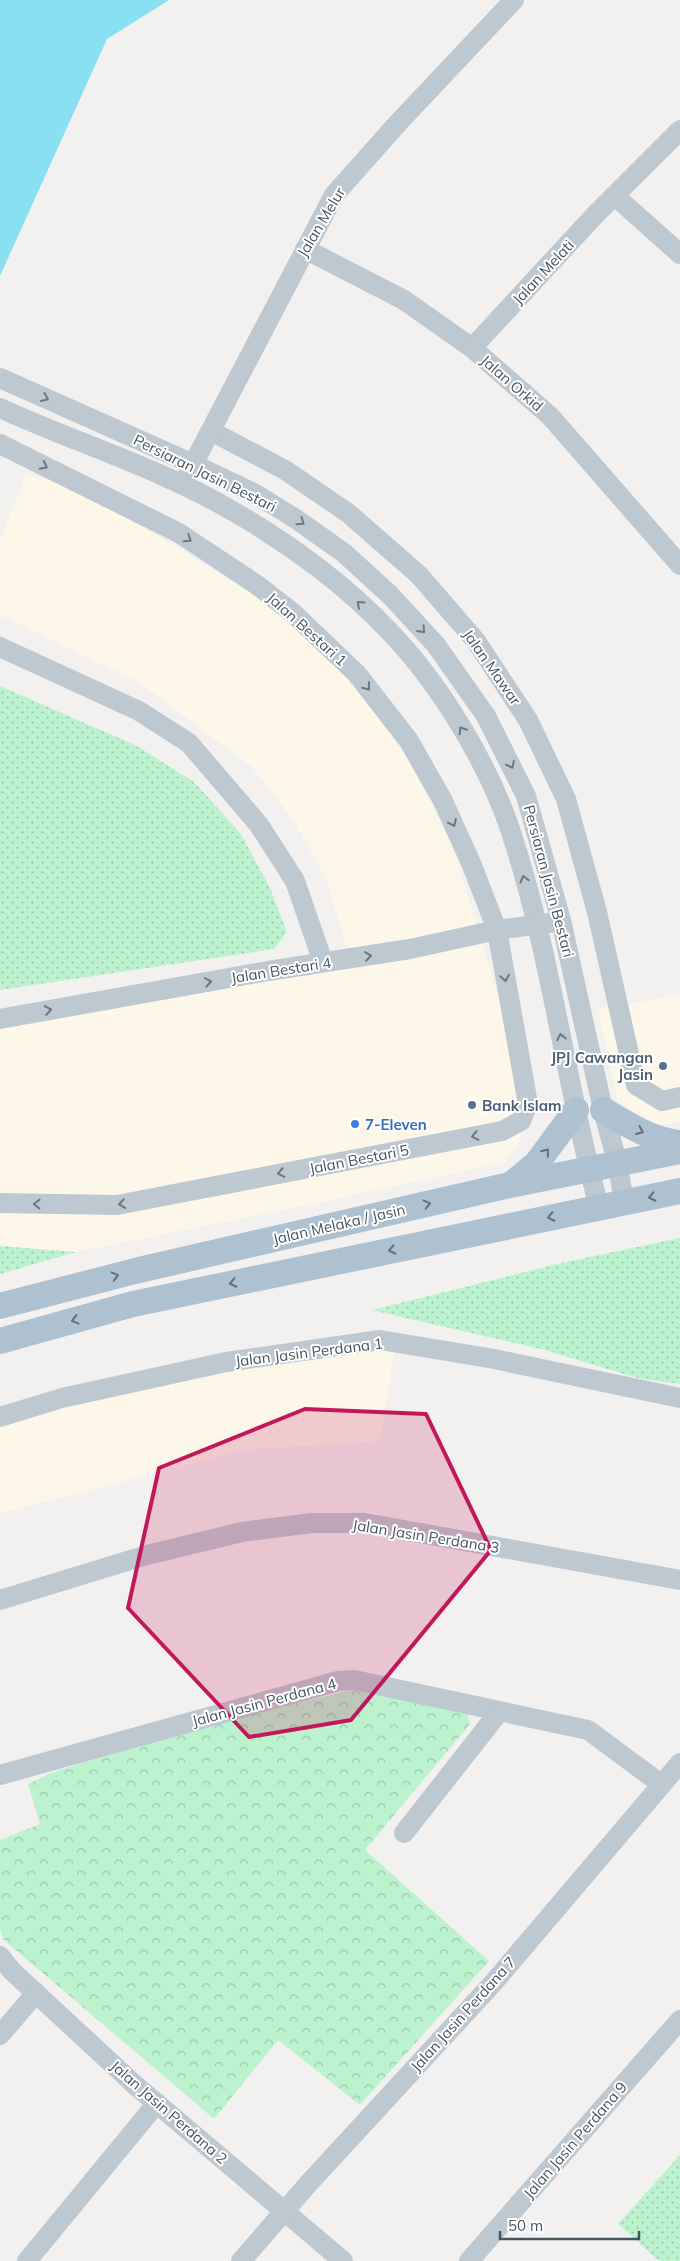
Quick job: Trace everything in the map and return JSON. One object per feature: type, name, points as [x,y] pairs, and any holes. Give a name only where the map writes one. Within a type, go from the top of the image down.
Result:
[{"type":"main road","points":[[510,1185],[537,1163],[576,1110]]},
{"type":"main road","points":[[603,1110],[632,1128],[654,1138],[680,1144]]},
{"type":"main road","name":"Jalan Melaka / Jasin","points":[[0,1306],[139,1270],[510,1185],[618,1165],[680,1151]]},
{"type":"main road","points":[[0,1340],[133,1304],[680,1191]]},
{"type":"street","name":"Jalan Melur","points":[[183,484],[334,195],[453,63],[514,0]]},
{"type":"street","name":"Jalan Melati","points":[[472,348],[680,130]]},
{"type":"street","points":[[615,196],[680,254]]},
{"type":"street","name":"Jalan Orkid","points":[[305,249],[404,300],[472,348],[550,416],[680,566]]},
{"type":"street","name":"Persiaran Jasin Bestari","points":[[0,378],[193,464],[254,493],[296,518],[344,553],[390,595],[436,645],[486,716],[526,796],[561,920],[603,1110],[618,1165],[624,1203]]},
{"type":"street","name":"Persiaran Jasin Bestari","points":[[2,415],[183,484],[286,544],[340,586],[390,632],[435,688],[479,758],[509,827],[538,926],[589,1170],[599,1207]]},
{"type":"street","name":"Jalan Mawar","points":[[211,431],[286,470],[348,513],[419,575],[476,640],[528,720],[566,799],[596,912],[636,1085],[662,1101],[680,1097]]},
{"type":"street","name":"Jalan Bestari 1","points":[[0,444],[179,533],[257,585],[293,613],[357,674],[409,741],[443,801],[472,863],[497,930]]},
{"type":"street","points":[[0,647],[139,710],[189,743],[259,825],[294,881],[322,962]]},
{"type":"street","name":"Jalan Bestari 4","points":[[0,1019],[322,962],[410,949],[497,930],[538,926],[561,920]]},
{"type":"street","name":"Jalan Bestari 5","points":[[0,1203],[117,1205],[502,1131],[521,1121],[528,1104],[497,930]]},
{"type":"street","name":"Jalan Jasin Perdana 1","points":[[0,1416],[62,1398],[226,1362],[380,1340],[489,1358],[680,1398]]},
{"type":"street","name":"Jalan Jasin Perdana 3","points":[[0,1600],[147,1555],[242,1532],[312,1523],[365,1523],[680,1580]]},
{"type":"street","name":"Jalan Jasin Perdana 4","points":[[0,1776],[338,1681],[354,1680],[588,1730],[661,1784]]},
{"type":"street","points":[[404,1833],[499,1712]]},
{"type":"street","name":"Jalan Jasin Perdana 7","points":[[241,2261],[285,2210],[494,1982],[680,1763]]},
{"type":"street","name":"Jalan Jasin Perdana 2","points":[[0,1956],[36,1993],[157,2103],[343,2261]]},
{"type":"street","points":[[0,2035],[36,1993]]},
{"type":"street","name":"Jalan Jasin Perdana 9","points":[[469,2261],[680,2020]]},
{"type":"street","points":[[26,2261],[157,2103]]},
{"type":"highlighted area","points":[[305,1409],[426,1414],[491,1550],[351,1720],[249,1737],[128,1608],[159,1468]]},
{"type":"shaded area","points":[[26,475],[62,483],[160,537],[272,606],[350,679],[410,763],[453,847],[534,1117],[506,1162],[289,1209],[76,1252],[0,1246],[0,1018],[350,961],[328,884],[295,822],[251,766],[139,682],[0,615],[0,541]]},
{"type":"shaded area","points":[[680,995],[680,1122],[658,1125],[618,1101],[597,1009]]},
{"type":"shaded area","points":[[395,1348],[380,1441],[244,1450],[0,1513],[0,1417],[71,1394]]},
{"type":"green space","points":[[0,686],[137,746],[194,782],[241,834],[270,888],[287,932],[274,949],[0,990]]},
{"type":"green space","points":[[680,1238],[680,1384],[637,1378],[545,1350],[372,1310],[561,1263]]},
{"type":"green space","points":[[0,1246],[76,1252],[0,1274]]},
{"type":"green space","points":[[353,1690],[467,1712],[470,1724],[365,1850],[489,1961],[360,2105],[278,2040],[214,2119],[3,1939],[0,1929],[0,1840],[40,1824],[28,1784],[51,1773],[198,1726]]},
{"type":"green space","points":[[680,2155],[680,2261],[659,2261],[618,2224]]},
{"type":"water","points":[[0,0],[169,0],[107,39],[0,276]]},
{"type":"place","name":"JPJ Cawangan Jasin","points":[[663,1066]]},
{"type":"place","name":"Bank Islam","points":[[472,1105]]},
{"type":"place","name":"7-Eleven","points":[[355,1124]]}]
